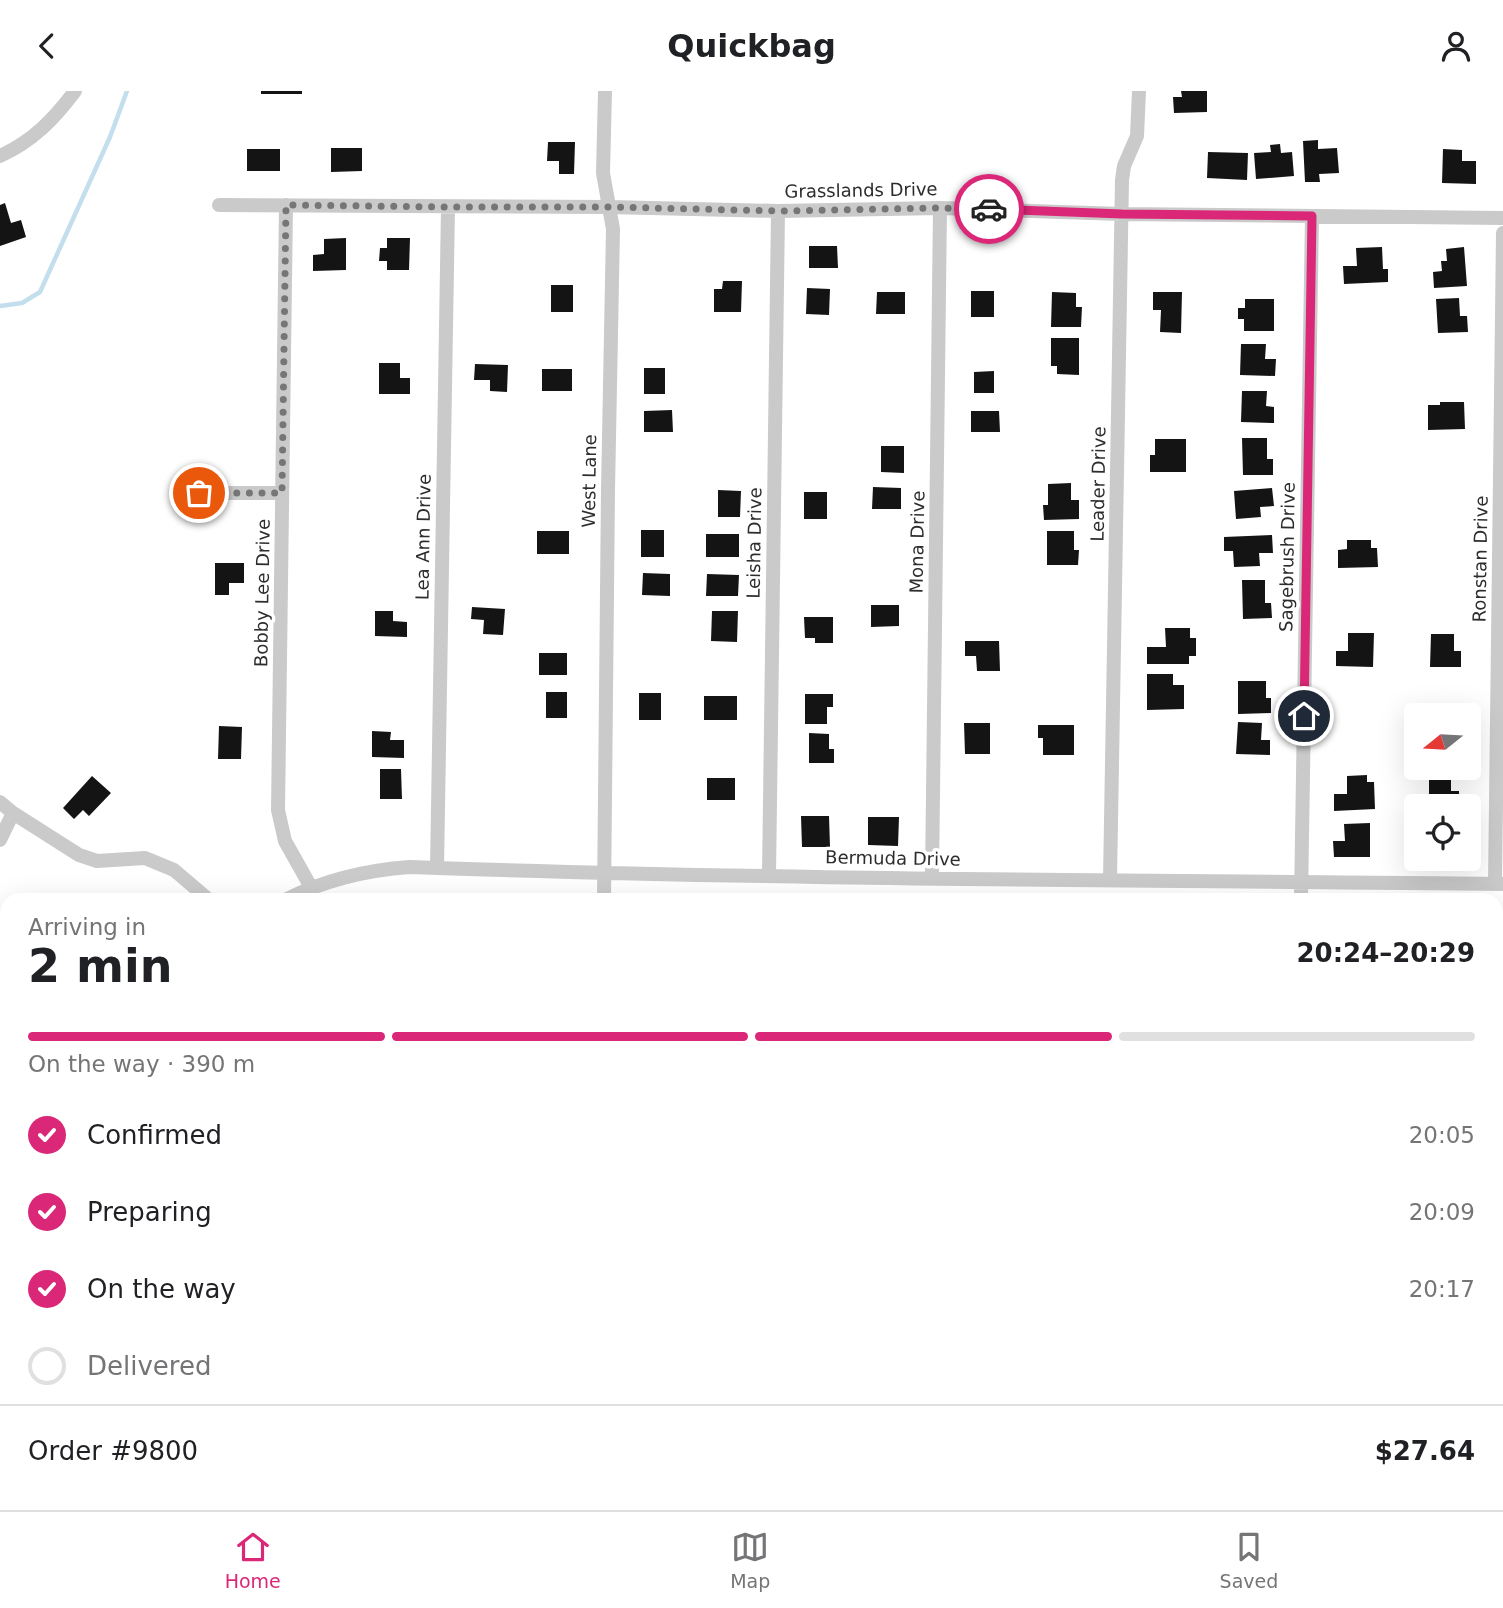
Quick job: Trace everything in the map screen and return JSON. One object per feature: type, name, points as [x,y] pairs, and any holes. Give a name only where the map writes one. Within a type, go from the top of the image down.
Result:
[{"type":"street","points":[[0,156],[39,132],[75,91]]},
{"type":"street","name":"West Lane","points":[[604,893],[613,229],[603,173],[605,91]]},
{"type":"street","name":"Leader Drive","points":[[1110,880],[1122,180],[1137,135],[1139,91]]},
{"type":"street","name":"Grasslands Drive","points":[[219,205],[609,207],[778,211],[940,208],[1122,214],[1503,218]]},
{"type":"street","name":"Bobby Lee Drive","points":[[286,205],[278,810],[285,841],[312,889]]},
{"type":"street","name":"Lea Ann Drive","points":[[437,868],[448,207]]},
{"type":"street","name":"Mona Drive","points":[[932,877],[940,208]]},
{"type":"street","name":"Leisha Drive","points":[[769,875],[778,211]]},
{"type":"street","name":"Sagebrush Drive","points":[[1301,893],[1312,216]]},
{"type":"street","name":"Ronstan Drive","points":[[1499,884],[1503,233]]},
{"type":"street","points":[[199,493],[282,493]]},
{"type":"street","points":[[0,802],[79,855],[97,861],[145,858],[174,870],[201,893]]},
{"type":"street","points":[[0,840],[13,813]]},
{"type":"street","name":"Bermuda Drive","points":[[302,893],[336,880],[386,869],[410,867],[604,873],[1499,884]]},
{"type":"building","points":[[261,91],[302,91],[302,94],[261,94]]},
{"type":"building","points":[[1181,91],[1207,91],[1207,112],[1174,113],[1173,97],[1182,97]]},
{"type":"building","points":[[1318,140],[1318,149],[1337,148],[1339,173],[1319,174],[1320,182],[1305,182],[1303,141]]},
{"type":"building","points":[[548,142],[575,142],[574,174],[559,174],[559,161],[547,161]]},
{"type":"building","points":[[1280,144],[1281,153],[1292,152],[1294,176],[1256,179],[1254,153],[1271,152],[1270,145]]},
{"type":"building","points":[[331,148],[362,148],[362,171],[331,172]]},
{"type":"building","points":[[247,149],[280,149],[280,171],[247,171]]},
{"type":"building","points":[[1443,149],[1462,150],[1462,161],[1476,161],[1476,184],[1442,183]]},
{"type":"building","points":[[1208,152],[1248,153],[1247,180],[1207,178]]},
{"type":"building","points":[[5,203],[11,223],[21,220],[26,237],[0,246],[0,205]]},
{"type":"building","points":[[346,238],[346,270],[313,271],[313,255],[324,254],[324,239]]},
{"type":"building","points":[[387,238],[410,238],[409,270],[387,270],[387,261],[379,261],[380,248],[387,248]]},
{"type":"building","points":[[809,246],[837,246],[838,268],[809,268]]},
{"type":"building","points":[[1382,247],[1383,269],[1388,269],[1388,282],[1344,284],[1343,266],[1357,266],[1356,248]]},
{"type":"building","points":[[1464,247],[1467,286],[1434,288],[1433,272],[1442,271],[1441,261],[1447,261],[1446,249]]},
{"type":"building","points":[[723,281],[742,281],[741,312],[714,312],[714,289],[722,289]]},
{"type":"building","points":[[551,285],[573,285],[573,312],[551,312]]},
{"type":"building","points":[[807,288],[830,289],[829,315],[806,314]]},
{"type":"building","points":[[971,291],[994,291],[994,317],[971,317]]},
{"type":"building","points":[[877,292],[905,292],[905,314],[876,314]]},
{"type":"building","points":[[1052,292],[1076,293],[1076,307],[1082,307],[1081,327],[1051,327]]},
{"type":"building","points":[[1153,292],[1182,292],[1181,333],[1160,332],[1161,310],[1153,310]]},
{"type":"building","points":[[1459,298],[1460,316],[1467,316],[1468,332],[1438,333],[1436,299]]},
{"type":"building","points":[[1245,299],[1274,299],[1274,331],[1244,331],[1244,319],[1238,319],[1238,308],[1245,308]]},
{"type":"building","points":[[1051,338],[1079,338],[1079,375],[1057,374],[1057,366],[1051,366]]},
{"type":"building","points":[[1241,344],[1266,344],[1265,359],[1276,359],[1275,376],[1240,375]]},
{"type":"building","points":[[379,363],[400,363],[400,378],[410,378],[410,394],[379,394]]},
{"type":"building","points":[[475,364],[508,365],[507,392],[490,391],[490,380],[474,380]]},
{"type":"building","points":[[644,368],[665,368],[665,394],[644,394]]},
{"type":"building","points":[[542,369],[572,369],[572,391],[542,391]]},
{"type":"building","points":[[994,371],[994,393],[974,393],[974,372]]},
{"type":"building","points":[[1242,391],[1267,391],[1266,406],[1274,407],[1274,423],[1241,422]]},
{"type":"building","points":[[1440,402],[1464,402],[1465,429],[1428,430],[1428,405],[1440,405]]},
{"type":"building","points":[[672,410],[673,432],[644,432],[644,411]]},
{"type":"building","points":[[971,411],[999,411],[1000,432],[971,432]]},
{"type":"building","points":[[1242,438],[1267,438],[1267,459],[1273,459],[1273,475],[1243,475]]},
{"type":"building","points":[[1155,439],[1186,439],[1186,472],[1150,472],[1150,455],[1155,455]]},
{"type":"building","points":[[881,446],[904,446],[904,473],[881,472]]},
{"type":"building","points":[[1071,483],[1071,500],[1079,500],[1079,519],[1044,520],[1043,505],[1048,505],[1048,484]]},
{"type":"building","points":[[873,487],[901,488],[901,509],[872,509]]},
{"type":"building","points":[[1272,488],[1274,506],[1260,507],[1261,517],[1236,519],[1234,491]]},
{"type":"building","points":[[718,490],[741,491],[740,517],[718,517]]},
{"type":"building","points":[[804,492],[827,492],[827,519],[804,519]]},
{"type":"building","points":[[641,530],[664,530],[664,557],[641,557]]},
{"type":"building","points":[[537,531],[569,531],[569,554],[537,554]]},
{"type":"building","points":[[1047,531],[1074,531],[1074,550],[1079,550],[1078,565],[1047,565]]},
{"type":"building","points":[[706,534],[739,534],[739,557],[706,557]]},
{"type":"building","points":[[1272,535],[1273,553],[1259,553],[1260,566],[1234,567],[1233,551],[1224,551],[1224,537]]},
{"type":"building","points":[[1347,540],[1371,540],[1371,548],[1377,548],[1378,567],[1338,568],[1338,550],[1347,549]]},
{"type":"building","points":[[215,563],[244,563],[244,583],[229,583],[229,595],[215,595]]},
{"type":"building","points":[[643,573],[670,574],[670,596],[642,595]]},
{"type":"building","points":[[707,574],[739,575],[738,596],[706,596]]},
{"type":"building","points":[[1242,580],[1265,580],[1265,603],[1271,603],[1272,618],[1243,619]]},
{"type":"building","points":[[871,605],[899,605],[899,626],[871,627]]},
{"type":"building","points":[[472,607],[505,609],[503,635],[483,634],[484,620],[471,619]]},
{"type":"building","points":[[375,611],[393,611],[393,621],[407,622],[407,637],[375,636]]},
{"type":"building","points":[[712,611],[738,611],[737,642],[711,641]]},
{"type":"building","points":[[804,617],[833,617],[833,643],[815,643],[815,638],[805,638]]},
{"type":"building","points":[[1165,628],[1190,628],[1190,638],[1196,638],[1196,656],[1189,656],[1189,664],[1147,664],[1147,647],[1166,647]]},
{"type":"building","points":[[1348,633],[1374,633],[1373,667],[1336,666],[1336,651],[1348,651]]},
{"type":"building","points":[[1431,634],[1454,634],[1454,651],[1461,651],[1461,667],[1430,667]]},
{"type":"building","points":[[965,641],[999,641],[1000,671],[977,671],[976,656],[965,656]]},
{"type":"building","points":[[539,653],[567,653],[567,675],[539,675]]},
{"type":"building","points":[[1147,674],[1173,674],[1173,685],[1184,685],[1184,709],[1147,710]]},
{"type":"building","points":[[1238,681],[1266,681],[1266,698],[1271,698],[1271,713],[1238,714]]},
{"type":"building","points":[[546,692],[567,692],[567,718],[546,718]]},
{"type":"building","points":[[639,693],[661,693],[661,720],[639,720]]},
{"type":"building","points":[[805,694],[833,694],[833,707],[827,707],[827,724],[805,724]]},
{"type":"building","points":[[704,696],[737,696],[737,720],[704,720]]},
{"type":"building","points":[[1238,722],[1262,723],[1261,740],[1270,740],[1270,755],[1236,754]]},
{"type":"building","points":[[964,723],[990,723],[990,754],[965,754]]},
{"type":"building","points":[[1038,725],[1074,725],[1074,755],[1043,755],[1043,738],[1038,738]]},
{"type":"building","points":[[219,726],[242,727],[241,759],[218,759]]},
{"type":"building","points":[[372,731],[391,732],[390,740],[404,740],[404,758],[372,757]]},
{"type":"building","points":[[809,733],[829,734],[829,749],[834,749],[834,763],[809,763]]},
{"type":"building","points":[[380,769],[401,769],[402,799],[380,799]]},
{"type":"building","points":[[1367,775],[1367,782],[1374,782],[1375,809],[1334,811],[1334,794],[1347,794],[1347,776]]},
{"type":"building","points":[[92,776],[111,793],[89,816],[83,810],[74,819],[63,808]]},
{"type":"building","points":[[707,778],[735,778],[735,800],[707,800]]},
{"type":"building","points":[[1429,781],[1451,781],[1451,791],[1459,791],[1459,794],[1429,794]]},
{"type":"building","points":[[801,816],[829,816],[830,847],[802,847]]},
{"type":"building","points":[[868,817],[899,817],[898,846],[868,845]]},
{"type":"building","points":[[1370,823],[1370,857],[1334,857],[1333,841],[1345,841],[1344,824]]},
{"type":"waterway","points":[[0,306],[22,303],[40,292],[110,137],[127,91]]},
{"type":"way so far","points":[[199,493],[282,493],[286,205],[778,211],[989,209]]},
{"type":"route","points":[[989,209],[1122,214],[1312,216],[1304,716]]}]
